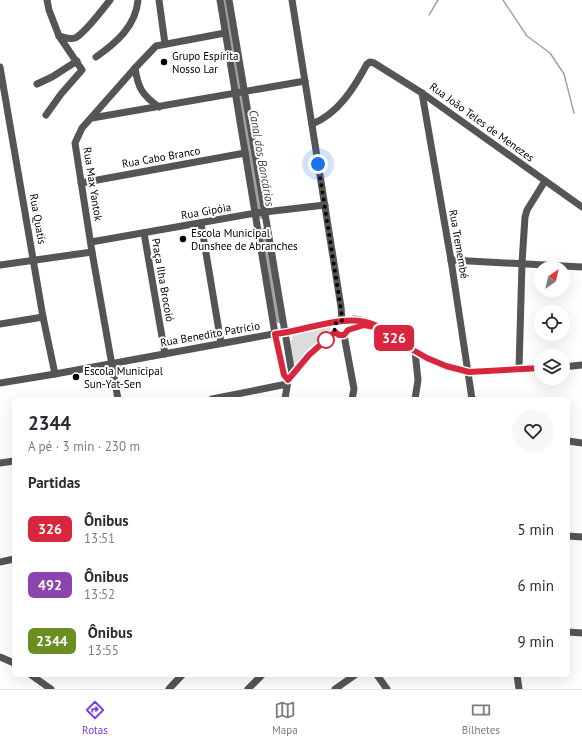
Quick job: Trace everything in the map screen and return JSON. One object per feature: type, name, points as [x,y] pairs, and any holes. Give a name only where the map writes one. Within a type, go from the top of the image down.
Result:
[{"type":"street","points":[[46,115],[61,94],[82,70],[59,36],[49,10],[47,0]]},
{"type":"street","points":[[59,36],[74,38],[81,34],[103,3],[110,0]]},
{"type":"street","points":[[96,57],[114,45],[126,32],[134,16],[138,0]]},
{"type":"street","points":[[159,0],[165,44]]},
{"type":"street","points":[[220,0],[225,33],[240,92],[265,212],[285,333],[288,378],[285,397]]},
{"type":"street","points":[[229,0],[240,92],[245,153],[275,334],[288,378]]},
{"type":"street","points":[[292,0],[341,307],[341,321]]},
{"type":"street","name":"Rua Max Yantok","points":[[118,397],[92,252],[75,143],[79,132],[156,46],[225,33]]},
{"type":"street","points":[[37,84],[52,77],[77,61]]},
{"type":"street","name":"Rua João Teles de Menezes","points":[[312,124],[329,115],[355,86],[367,64],[370,62],[374,63],[422,93],[582,207]]},
{"type":"street","name":"Rua Quatís","points":[[0,67],[43,317],[55,374]]},
{"type":"street","points":[[135,68],[137,80],[141,90],[148,99],[159,107]]},
{"type":"street","points":[[92,118],[305,81]]},
{"type":"street","name":"Rua Tremembé","points":[[422,93],[451,260],[472,397]]},
{"type":"street","name":"Rua Cabo Branco","points":[[81,183],[245,153]]},
{"type":"street","points":[[519,368],[522,263],[526,214],[545,181]]},
{"type":"street","name":"Rua Gipóia","points":[[91,242],[255,213],[325,205]]},
{"type":"street","points":[[201,223],[221,343]]},
{"type":"street","name":"Praça Ilha Brocoió","points":[[144,232],[165,354]]},
{"type":"street","points":[[0,265],[92,252]]},
{"type":"street","points":[[451,260],[582,267]]},
{"type":"street","points":[[0,324],[43,317]]},
{"type":"street","name":"Rua Benedito Patrício","points":[[0,383],[221,343],[285,333],[355,319],[363,320],[375,325],[415,351],[446,366],[469,372],[534,368]]},
{"type":"street","points":[[335,332],[334,326],[341,321]]},
{"type":"street","points":[[341,321],[347,325],[346,332],[356,397]]},
{"type":"street","points":[[335,332],[339,335],[364,325],[380,328]]},
{"type":"street","points":[[227,397],[288,378],[309,355],[335,332]]},
{"type":"street","points":[[415,351],[418,380],[415,397]]},
{"type":"street","points":[[570,366],[582,365]]},
{"type":"street","points":[[352,397],[354,389]]},
{"type":"street","points":[[570,442],[582,443]]},
{"type":"street","points":[[0,463],[12,461]]},
{"type":"street","points":[[570,536],[582,537]]},
{"type":"street","points":[[0,562],[12,559]]},
{"type":"street","points":[[570,632],[582,633]]},
{"type":"street","points":[[0,657],[12,661]]},
{"type":"street","points":[[34,677],[51,689]]},
{"type":"street","points":[[171,688],[180,677]]},
{"type":"street","points":[[248,689],[260,677]]},
{"type":"street","points":[[335,689],[352,677]]},
{"type":"street","points":[[378,677],[387,689]]},
{"type":"street","points":[[517,677],[519,689]]},
{"type":"shaded area","points":[[330,327],[331,333],[310,347],[297,363],[293,363],[290,346],[292,339],[297,333]]},
{"type":"waterway","name":"Canal dos Bancários","points":[[225,0],[262,216]]},
{"type":"waterway","points":[[429,15],[438,0]]},
{"type":"waterway","points":[[503,0],[527,36],[550,53],[564,74],[574,113]]},
{"type":"waterway","name":"Canal dos Bancários","points":[[264,231],[279,320]]},
{"type":"bus line","name":"326","points":[[375,325],[368,321],[355,319],[275,334],[284,375],[288,380],[309,355],[335,332],[339,335],[344,335],[348,330],[364,325],[380,328],[427,358],[446,366],[469,372],[534,368]]},
{"type":"place","name":"Grupo Espírita Nosso Lar","points":[[164,62]]},
{"type":"place","name":"Escola Municipal Dunshee de Abranches","points":[[183,239]]},
{"type":"place","name":"Escola Municipal Sun-Yat-Sen","points":[[76,377]]},
{"type":"route","points":[[318,164],[342,316],[342,321],[337,322],[334,326],[335,332],[324,341],[326,340]]}]
